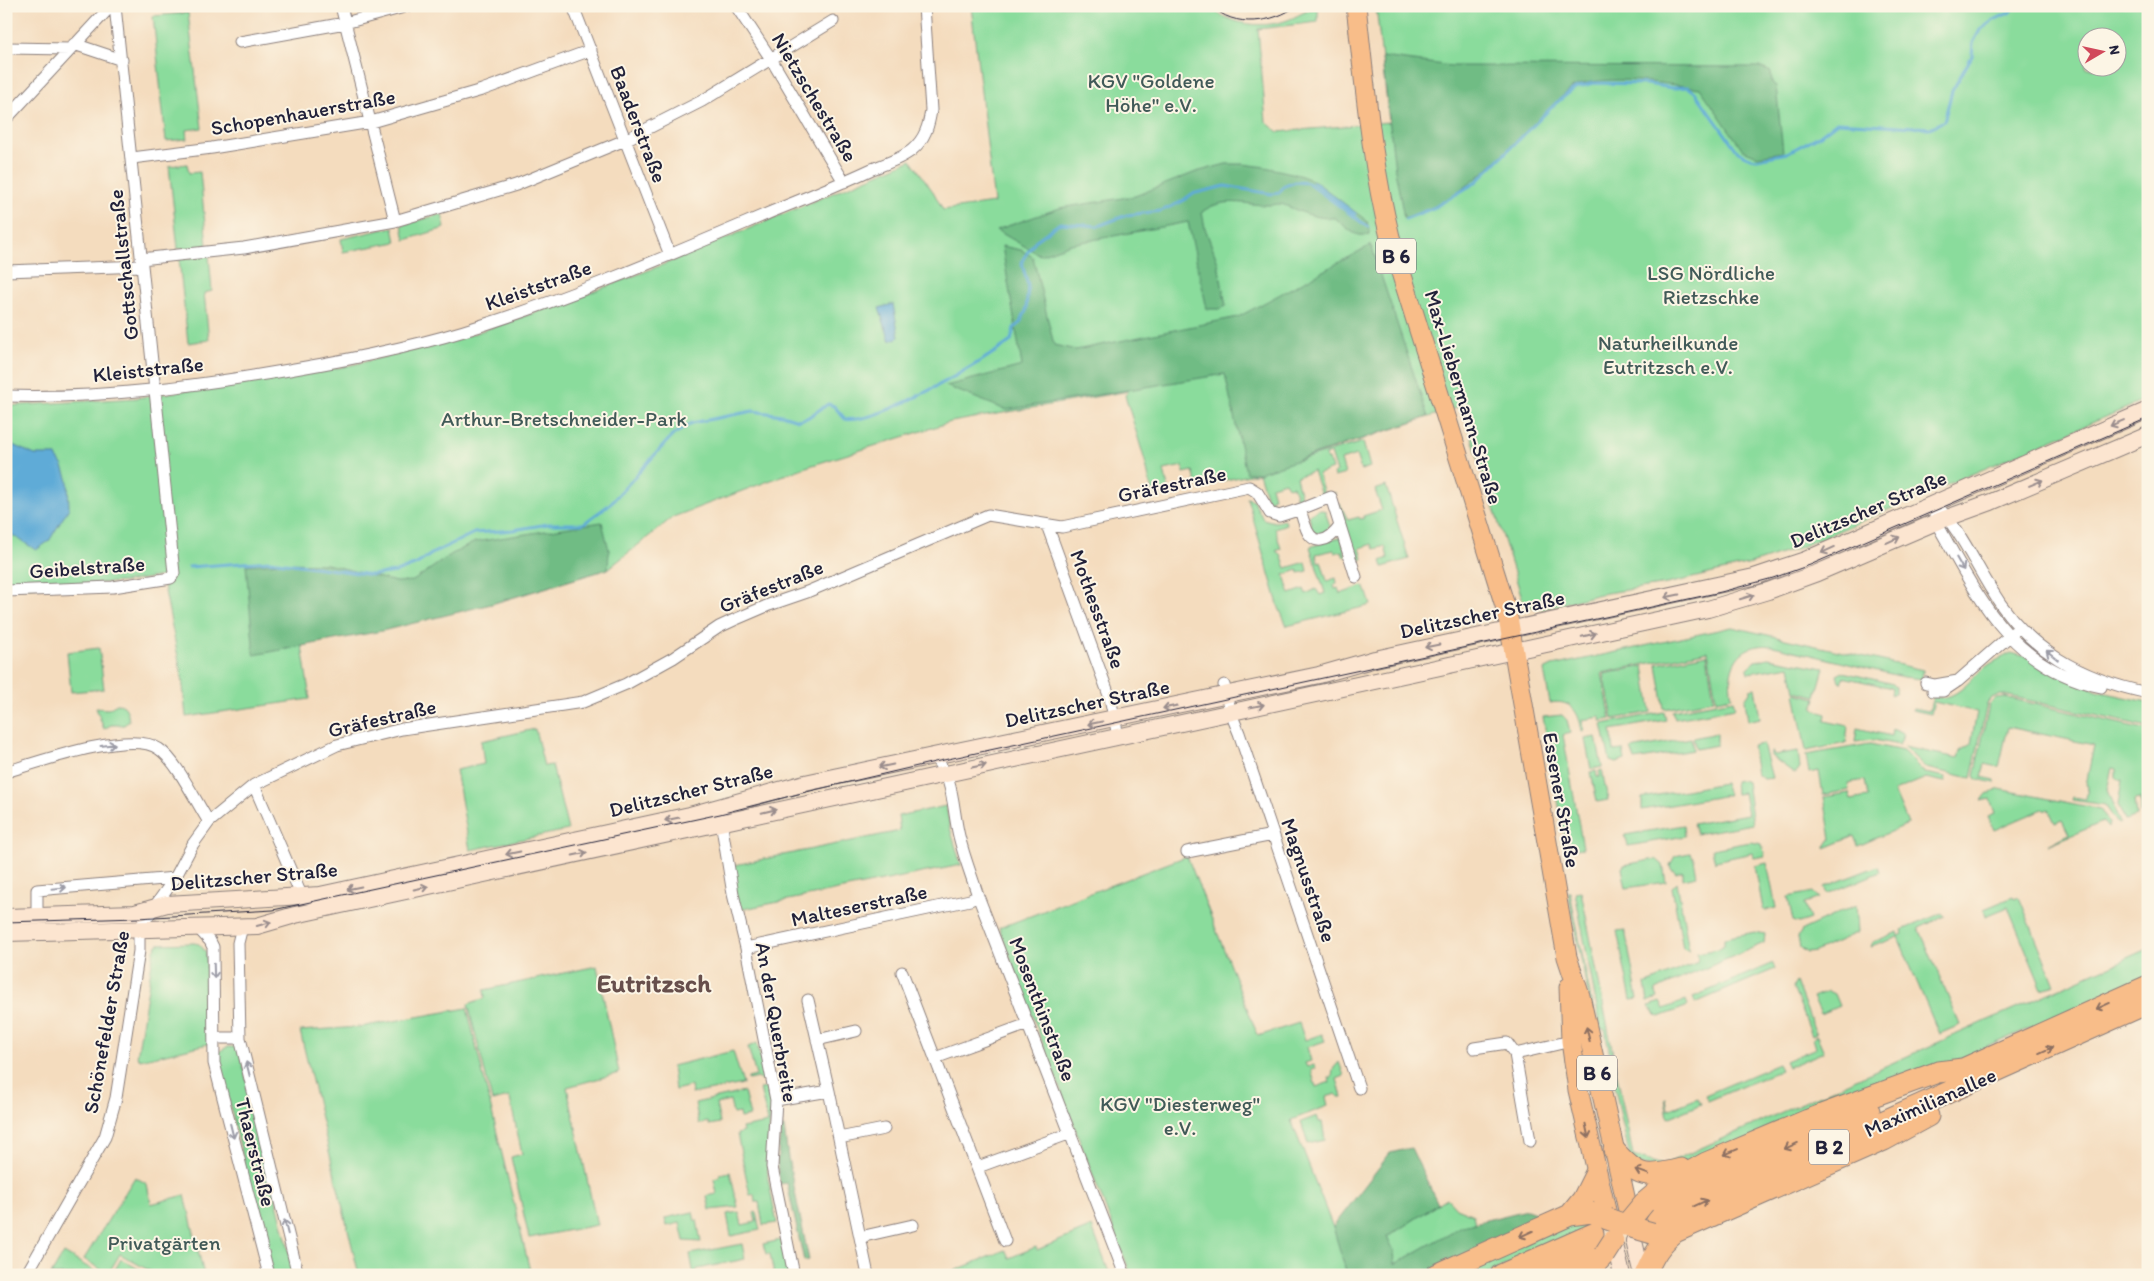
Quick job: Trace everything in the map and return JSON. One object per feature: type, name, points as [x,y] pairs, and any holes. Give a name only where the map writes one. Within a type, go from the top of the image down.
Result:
[{"type":"highway","name":"B 2","points":[[1963,1069],[2148,986]]},
{"type":"highway","name":"Maximilianallee","points":[[1501,1275],[1629,1229],[2002,1070],[2148,1003]]},
{"type":"highway","points":[[1585,1275],[1629,1229],[1663,1187],[1706,1163],[1808,1120],[1938,1072],[1963,1069]]},
{"type":"highway","name":"Maximilianallee","points":[[1541,1275],[1629,1229],[1963,1069]]},
{"type":"highway","points":[[1614,1150],[1630,1167],[1654,1176],[1706,1163]]},
{"type":"highway","points":[[1570,1214],[1583,1199],[1596,1173]]},
{"type":"highway","points":[[1436,1275],[1570,1214],[1592,1212],[1662,1243],[1644,1275]]},
{"type":"main road","name":"Max-Liebermann-Straße","points":[[1356,6],[1375,172],[1380,200],[1498,581],[1510,629],[1513,652]]},
{"type":"main road","name":"Delitzscher Straße","points":[[6,917],[135,913],[153,907],[180,903],[320,895],[652,823],[776,789],[1115,719],[1225,690],[1319,675],[1375,658],[1754,577],[1805,560],[2148,410]]},
{"type":"main road","name":"Delitzscher Straße","points":[[6,932],[257,926],[295,915],[775,810],[1708,609],[1768,591],[1816,573],[2148,435]]},
{"type":"main road","name":"Essener Straße","points":[[1513,652],[1567,957],[1571,1040],[1578,1090],[1596,1173],[1629,1229],[1622,1275]]},
{"type":"main road","name":"Essener Straße","points":[[1567,957],[1580,996],[1614,1150],[1629,1229],[1644,1275]]},
{"type":"street","points":[[6,119],[111,6]]},
{"type":"street","name":"Gottschallstraße","points":[[115,6],[174,566],[174,573],[171,578]]},
{"type":"street","points":[[341,6],[395,221]]},
{"type":"street","points":[[240,42],[345,23],[408,6]]},
{"type":"street","name":"Baaderstraße","points":[[573,6],[670,255]]},
{"type":"street","name":"Nietzschestraße","points":[[736,6],[771,59],[844,182]]},
{"type":"street","name":"Kleiststraße","points":[[6,396],[58,396],[155,389],[239,379],[369,356],[425,342],[537,307],[670,255],[844,182],[912,150],[922,138],[929,125],[931,110],[924,6]]},
{"type":"street","points":[[6,271],[141,263],[244,248],[395,221],[516,185],[625,140],[702,101],[833,21]]},
{"type":"street","points":[[6,48],[72,46],[122,60]]},
{"type":"street","name":"Schopenhauerstraße","points":[[132,158],[212,148],[371,122],[482,90],[591,50]]},
{"type":"street","name":"Gräfestraße","points":[[209,822],[228,810],[254,785],[337,745],[402,729],[583,702],[626,684],[734,620],[807,592],[988,515],[1062,527],[1249,487],[1257,492],[1270,514],[1278,516],[1331,497],[1356,577]]},
{"type":"street","points":[[1935,504],[1988,612],[2009,637],[2045,665],[2086,684],[2128,689]]},
{"type":"street","points":[[1301,509],[1308,535],[1314,540],[1332,536],[1340,526]]},
{"type":"street","points":[[1943,520],[2019,628],[2058,660],[2100,681],[2148,693]]},
{"type":"street","name":"Mothesstraße","points":[[1047,525],[1110,698],[1118,736]]},
{"type":"street","name":"Geibelstraße","points":[[6,591],[113,586],[171,578]]},
{"type":"street","points":[[1929,687],[1943,691],[1958,682],[2019,628]]},
{"type":"street","name":"Magnusstraße","points":[[1225,690],[1230,711],[1359,1088]]},
{"type":"street","points":[[6,772],[91,747],[134,742],[158,748],[173,763],[209,822]]},
{"type":"street","name":"Mosenthinstraße","points":[[933,756],[942,765],[946,773],[957,814],[958,835],[978,896],[1125,1275]]},
{"type":"street","points":[[254,785],[302,897]]},
{"type":"street","name":"An der Querbreite","points":[[719,806],[733,894],[746,948],[776,1100],[772,1167],[794,1275]]},
{"type":"street","name":"Schönefelder Straße","points":[[26,1275],[105,1137],[116,1098],[139,951],[139,929],[175,878],[193,844],[209,822]]},
{"type":"street","points":[[1187,852],[1273,835]]},
{"type":"street","points":[[37,916],[37,890],[175,878]]},
{"type":"street","name":"Malteserstraße","points":[[746,948],[970,900],[978,896]]},
{"type":"street","name":"Thaerstraße","points":[[242,927],[238,943],[240,1038],[298,1275]]},
{"type":"street","name":"Thaerstraße","points":[[198,928],[210,940],[213,947],[214,1063],[269,1275]]},
{"type":"street","points":[[902,972],[1005,1240]]},
{"type":"street","points":[[808,1000],[868,1275]]},
{"type":"street","points":[[935,1058],[1028,1024]]},
{"type":"street","points":[[817,1040],[856,1030]]},
{"type":"street","points":[[215,1038],[240,1038]]},
{"type":"street","points":[[1515,1054],[1571,1040]]},
{"type":"street","points":[[1474,1048],[1507,1043],[1515,1054],[1530,1141]]},
{"type":"street","points":[[776,1100],[829,1091]]},
{"type":"street","points":[[839,1138],[884,1129]]},
{"type":"street","points":[[978,1167],[1071,1133]]},
{"type":"street","points":[[860,1237],[913,1225]]},
{"type":"street","points":[[34,1262],[38,1275]]},
{"type":"green space","name":"LSG Nördliche Rietzschke","points":[[971,6],[1208,6],[1225,17],[1255,25],[1285,21],[1318,8],[1318,22],[1258,29],[1266,122],[1278,132],[1389,122],[1376,6],[1667,9],[1667,6],[2148,6],[2148,399],[1796,549],[1751,564],[1667,584],[1600,594],[1543,609],[1532,607],[1523,601],[1462,406],[1296,461],[1363,442],[1370,467],[1361,470],[1356,455],[1341,460],[1345,474],[1334,477],[1333,474],[1337,472],[1331,453],[1325,455],[1327,460],[1329,459],[1332,469],[1318,474],[1324,494],[1336,493],[1322,498],[1313,471],[1296,477],[1302,501],[1311,498],[1312,501],[1299,506],[1293,486],[1288,487],[1285,482],[1271,486],[1274,497],[1271,498],[1273,506],[1280,508],[1295,503],[1295,507],[1278,511],[1269,505],[1259,473],[1197,486],[1193,471],[1184,473],[1183,466],[1164,470],[1169,492],[1153,496],[1145,461],[1125,395],[1129,391],[951,422],[803,468],[673,517],[608,569],[491,604],[286,649],[302,646],[310,699],[186,717],[182,677],[162,576],[126,582],[6,587],[6,406],[136,398],[343,367],[458,339],[574,299],[670,262],[911,160],[934,193],[943,210],[994,203]]},
{"type":"green space","points":[[188,13],[202,128],[186,130],[187,139],[166,141],[153,16]]},
{"type":"green space","points":[[1382,57],[1452,66],[1759,67],[1771,72],[1772,83],[1776,86],[1783,152],[1758,156],[1743,150],[1700,88],[1618,80],[1587,83],[1573,87],[1473,181],[1451,197],[1428,210],[1404,218],[1395,170]]},
{"type":"green space","points":[[187,164],[189,173],[200,172],[207,246],[178,249],[169,166]]},
{"type":"green space","points":[[1226,164],[1265,167],[1296,174],[1315,181],[1367,221],[1370,234],[1355,234],[1335,218],[1315,216],[1282,204],[1269,205],[1234,202],[1210,207],[1202,212],[1205,228],[1218,263],[1226,306],[1220,309],[1207,309],[1188,222],[1071,244],[1040,255],[996,230],[1060,208],[1135,196],[1196,172]]},
{"type":"green space","points":[[442,214],[445,228],[405,240],[402,225]]},
{"type":"green space","points":[[393,227],[396,242],[343,252],[341,239]]},
{"type":"green space","points":[[1371,245],[1428,417],[1259,473],[1246,473],[1225,374],[1006,410],[946,386],[1022,366],[1002,246],[1021,250],[1033,257],[1054,345],[1076,350],[1238,317]]},
{"type":"green space","points":[[209,256],[212,291],[204,293],[209,340],[188,343],[179,259]]},
{"type":"green space","points":[[1386,486],[1409,559],[1383,567],[1381,561],[1388,558],[1385,546],[1374,549],[1372,544],[1360,548],[1363,559],[1354,562],[1337,505],[1340,504],[1348,520],[1359,517],[1360,519],[1364,518],[1363,516],[1382,510],[1375,490]]},
{"type":"green space","points":[[1247,498],[1253,500],[1263,519],[1275,522],[1285,520],[1286,524],[1275,528],[1281,549],[1276,551],[1281,555],[1286,568],[1306,562],[1308,571],[1299,573],[1298,570],[1284,575],[1290,594],[1304,589],[1306,594],[1316,589],[1320,595],[1325,593],[1310,547],[1341,537],[1346,556],[1344,557],[1342,551],[1335,553],[1334,550],[1316,554],[1318,562],[1321,561],[1327,581],[1336,578],[1335,589],[1338,588],[1340,594],[1363,586],[1371,605],[1287,626],[1279,608]]},
{"type":"green space","points":[[1319,509],[1325,511],[1330,526],[1325,532],[1317,534],[1312,529],[1309,515]]},
{"type":"green space","points":[[602,522],[609,550],[608,569],[491,604],[382,631],[254,655],[246,565],[284,563],[327,564],[396,582],[413,581],[452,554],[475,542]]},
{"type":"green space","points":[[1732,627],[1923,670],[1922,679],[1903,677],[1765,645],[1746,650],[1739,656],[1731,674],[1732,697],[1716,700],[1708,651],[1602,673],[1611,719],[1601,721],[1601,717],[1582,720],[1584,730],[1582,731],[1579,718],[1573,708],[1563,703],[1550,703],[1544,670],[1552,666]]},
{"type":"green space","points":[[99,648],[104,689],[71,692],[67,652]]},
{"type":"green space","points":[[2011,653],[2031,658],[2097,691],[2148,702],[2148,727],[2000,694],[1990,699],[1987,704],[1971,778],[1926,768],[1904,747],[1958,758],[1960,751],[1971,744],[1977,712],[1934,702],[1931,714],[1912,710],[1913,708],[1929,711],[1933,697],[1941,698],[1955,694],[1986,667]]},
{"type":"green space","points":[[1707,654],[1714,700],[1664,709],[1657,664]]},
{"type":"green space","points":[[1768,658],[1824,668],[1816,696],[1795,691],[1790,666],[1748,673],[1747,669],[1756,661]]},
{"type":"green space","points":[[1644,666],[1651,712],[1613,719],[1604,674]]},
{"type":"green space","points":[[1843,672],[1893,684],[1896,687],[1896,692],[1891,695],[1892,688],[1843,677],[1841,683],[1837,675]]},
{"type":"green space","points":[[1755,688],[1760,718],[1748,721],[1745,699],[1750,689]]},
{"type":"green space","points":[[1795,693],[1816,698],[1813,709],[1826,714],[1825,721],[1848,726],[1846,743],[1806,751]]},
{"type":"green space","points":[[2004,697],[2148,730],[2148,810],[2140,814],[2140,799],[2134,800],[2136,816],[2125,820],[2118,805],[2122,780],[2116,778],[2116,769],[2112,768],[2107,790],[2120,823],[2118,824],[2105,805],[2072,800],[2073,797],[2086,799],[2088,786],[2086,785],[2094,745],[2008,727],[1999,767],[1985,764],[1982,777],[1995,780],[1995,783],[1976,779],[1974,776],[1989,705],[1996,698]]},
{"type":"green space","points":[[1733,700],[1735,708],[1675,719],[1672,711]]},
{"type":"green space","points":[[117,704],[125,707],[129,721],[124,725],[111,725],[104,729],[96,708],[108,709]]},
{"type":"green space","points":[[1664,712],[1666,720],[1611,730],[1614,751],[1623,750],[1625,760],[1616,763],[1610,761],[1602,724]]},
{"type":"green space","points":[[1562,715],[1567,720],[1570,733],[1563,735],[1583,848],[1567,850],[1543,717]]},
{"type":"green space","points":[[1857,728],[1891,736],[1892,729],[1904,734],[1899,745],[1874,740],[1855,742]]},
{"type":"green space","points":[[535,729],[544,766],[552,765],[568,830],[470,850],[456,770],[484,764],[481,741]]},
{"type":"green space","points":[[1717,733],[1717,745],[1696,749],[1693,738]]},
{"type":"green space","points":[[1596,737],[1602,767],[1591,769],[1585,739]]},
{"type":"green space","points":[[1691,738],[1693,750],[1635,760],[1631,749]]},
{"type":"green space","points":[[1763,744],[1772,778],[1764,779],[1757,774],[1752,746]]},
{"type":"green space","points":[[1870,744],[1903,751],[1925,773],[1946,777],[1945,782],[1926,778],[1894,791],[1908,824],[1858,846],[1854,836],[1825,848],[1831,839],[1824,797],[1849,793],[1851,800],[1868,797],[1865,780],[1848,783],[1849,790],[1823,795],[1819,771],[1809,773],[1806,755]]},
{"type":"green space","points":[[1798,751],[1800,769],[1794,773],[1771,756],[1771,752],[1774,755]]},
{"type":"green space","points":[[1602,770],[1608,800],[1597,802],[1591,772],[1596,771],[1597,777],[1600,777],[1599,771]]},
{"type":"green space","points":[[1735,781],[1747,782],[1753,824],[1696,834],[1693,824],[1748,814],[1744,793],[1736,794]]},
{"type":"green space","points":[[1724,783],[1728,795],[1642,810],[1642,798]]},
{"type":"green space","points":[[1999,789],[2100,809],[2109,823],[2108,828],[2103,822],[2048,845],[2069,834],[2062,820],[2055,823],[2049,810],[2045,811],[2043,809],[1994,830],[1988,816],[1995,813],[1990,799],[1981,801],[1985,796]]},
{"type":"green space","points":[[946,806],[950,828],[961,865],[739,910],[730,866],[900,831],[898,816]]},
{"type":"green space","points":[[1684,825],[1685,836],[1628,846],[1625,835]]},
{"type":"green space","points":[[1751,842],[1762,844],[1765,856],[1754,858],[1752,853],[1716,861],[1715,863],[1712,849]]},
{"type":"green space","points":[[1690,853],[1694,859],[1697,876],[1683,879],[1683,871],[1676,873],[1671,869],[1670,865],[1675,856]]},
{"type":"green space","name":"KGV \"Diesterweg\" e.V.","points":[[1187,856],[1258,1036],[1299,1023],[1305,1040],[1322,1034],[1325,1041],[1307,1047],[1311,1061],[1305,1063],[1307,1067],[1314,1065],[1316,1068],[1311,1070],[1316,1087],[1330,1082],[1329,1078],[1332,1077],[1333,1069],[1339,1062],[1344,1076],[1337,1079],[1342,1097],[1336,1094],[1326,1097],[1328,1106],[1291,1120],[1339,1243],[1346,1271],[1337,1275],[1131,1275],[999,928]]},
{"type":"green space","points":[[1656,859],[1663,865],[1666,882],[1626,888],[1622,868],[1624,865]]},
{"type":"green space","points":[[1767,863],[1776,908],[1766,910],[1763,909],[1755,866]]},
{"type":"green space","points":[[1878,866],[1880,872],[1827,894],[1824,887]]},
{"type":"green space","points":[[1677,882],[1689,950],[1683,948],[1672,887]]},
{"type":"green space","points":[[1581,891],[1633,1156],[1663,1165],[2148,949],[2148,976],[1946,1065],[1668,1171],[1631,1162],[1608,1057],[1610,1056],[1605,1029],[1601,1029],[1575,892]]},
{"type":"green space","points":[[1568,892],[1570,892],[1597,1030],[1595,1030]]},
{"type":"green space","points":[[1813,892],[1819,898],[1804,904],[1810,919],[1799,923],[1793,921],[1788,897]]},
{"type":"green space","points":[[2013,897],[2014,899],[2019,897],[2055,985],[2042,989],[2008,907],[1986,916],[1984,909]]},
{"type":"green space","points":[[1856,905],[1858,932],[1815,952],[1807,953],[1800,948],[1798,937],[1802,930]]},
{"type":"green space","points":[[1942,913],[1945,916],[1919,928],[1960,1025],[1939,1034],[1898,937],[1871,947],[1873,942],[1898,932],[1899,936],[1903,934],[1902,930]]},
{"type":"green space","points":[[1625,930],[1638,999],[1631,1000],[1617,931]]},
{"type":"green space","points":[[1755,932],[1765,934],[1764,943],[1655,990],[1658,998],[1648,1002],[1645,984],[1698,962],[1697,953],[1718,949],[1724,945],[1724,938]]},
{"type":"green space","points":[[158,944],[199,944],[206,952],[210,1034],[208,1044],[140,1060],[137,1057],[154,950]]},
{"type":"green space","points":[[1773,963],[1775,969],[1695,1003],[1693,997]]},
{"type":"green space","points":[[597,966],[619,1073],[567,1087],[597,1225],[529,1238],[511,1157],[522,1154],[510,1099],[509,1097],[492,1101],[468,1004],[485,998],[484,990]]},
{"type":"green space","points":[[1796,982],[1816,1034],[1812,1036],[1793,987]]},
{"type":"green space","points":[[1828,991],[1834,994],[1839,1006],[1821,1014],[1813,997]]},
{"type":"green space","points":[[1686,1000],[1688,1006],[1660,1017],[1655,1015],[1650,1006],[1660,1002],[1664,1009]]},
{"type":"green space","points":[[467,1008],[531,1275],[359,1275],[300,1031],[360,1027]]},
{"type":"green space","points":[[1817,1036],[1824,1052],[1788,1067],[1785,1061],[1816,1048],[1813,1038]]},
{"type":"green space","points":[[757,1043],[765,1079],[748,1080],[748,1078],[756,1076],[748,1047]]},
{"type":"green space","points":[[227,1047],[236,1047],[239,1050],[295,1275],[272,1275],[217,1053]]},
{"type":"green space","points":[[733,1051],[743,1084],[692,1094],[691,1086],[675,1090],[672,1066]]},
{"type":"green space","points":[[1778,1064],[1781,1070],[1708,1101],[1705,1095]]},
{"type":"green space","points":[[767,1088],[771,1109],[767,1154],[768,1179],[777,1223],[763,1225],[759,1202],[755,1202],[754,1194],[750,1195],[737,1134],[743,1132],[742,1128],[768,1123],[760,1089]]},
{"type":"green space","points":[[744,1092],[750,1116],[740,1118],[739,1113],[733,1114],[730,1101],[716,1104],[720,1123],[709,1125],[708,1122],[699,1124],[695,1103]]},
{"type":"green space","points":[[1665,1098],[1668,1110],[1698,1098],[1701,1104],[1668,1118]]},
{"type":"green space","points":[[1317,1116],[1319,1122],[1322,1122],[1325,1140],[1308,1144],[1301,1122]]},
{"type":"green space","points":[[781,1127],[784,1127],[788,1158],[809,1260],[804,1261],[787,1183],[780,1184],[777,1164]]},
{"type":"green space","points":[[1411,1148],[1438,1204],[1387,1237],[1394,1251],[1395,1264],[1462,1226],[1527,1210],[1549,1218],[1424,1275],[1337,1275],[1346,1271],[1333,1227],[1390,1153]]},
{"type":"green space","points":[[730,1172],[738,1207],[710,1210],[707,1196],[717,1194],[714,1179],[720,1177],[719,1174]]},
{"type":"green space","name":"Privatgärten","points":[[135,1177],[147,1184],[151,1204],[185,1195],[204,1275],[157,1275],[120,1254],[108,1274],[84,1259]]},
{"type":"green space","points":[[1447,1198],[1456,1208],[1473,1215],[1475,1223],[1395,1264],[1394,1251],[1387,1237]]},
{"type":"green space","points":[[693,1212],[695,1221],[697,1220],[701,1242],[684,1241],[680,1223],[667,1226],[665,1218]]},
{"type":"green space","points":[[739,1212],[742,1225],[756,1222],[754,1213],[756,1212],[760,1230],[731,1236],[727,1214]]},
{"type":"green space","points":[[1581,1218],[1588,1228],[1484,1275],[1452,1275]]},
{"type":"green space","points":[[1092,1227],[1110,1275],[944,1275],[1005,1250],[1009,1258],[1036,1247],[1037,1250]]},
{"type":"green space","points":[[781,1240],[789,1275],[774,1275],[770,1254],[766,1254],[763,1244]]},
{"type":"green space","points":[[742,1244],[745,1259],[698,1269],[696,1270],[698,1275],[694,1275],[690,1254]]},
{"type":"green space","points":[[64,1253],[101,1275],[51,1275]]},
{"type":"green space","points":[[121,1259],[149,1275],[135,1275],[127,1270],[124,1275],[112,1275]]},
{"type":"water","points":[[893,304],[899,337],[890,341],[879,308]]},
{"type":"water","points":[[6,442],[35,455],[55,455],[63,466],[68,481],[69,508],[49,541],[36,550],[6,531]]},
{"type":"waterway","points":[[1405,219],[1433,208],[1475,183],[1556,103],[1575,88],[1593,83],[1647,84],[1673,88],[1688,87],[1695,92],[1738,152],[1757,159],[1787,153],[1819,136],[1837,122],[1930,128],[1944,121],[1952,91],[1972,56],[1973,43],[1980,30],[1994,20],[2011,12],[2015,6]]},
{"type":"waterway","points":[[189,567],[270,561],[372,575],[396,572],[417,564],[433,553],[474,533],[513,530],[548,524],[583,524],[609,505],[673,435],[692,423],[753,411],[782,415],[798,420],[807,418],[828,404],[834,406],[845,419],[860,418],[880,413],[930,390],[978,363],[1011,341],[1014,328],[1020,323],[1026,311],[1028,285],[1022,264],[1023,259],[1035,241],[1060,223],[1098,226],[1127,215],[1161,211],[1181,202],[1192,194],[1225,186],[1272,194],[1279,193],[1284,186],[1296,182],[1308,183],[1368,227]]},
{"type":"waterway","points":[[1313,182],[1355,214]]},
{"type":"tram line","points":[[1212,6],[1221,13],[1242,21],[1266,20],[1287,12],[1296,6]]},
{"type":"tram line","points":[[6,922],[138,918],[273,910],[720,814],[939,761],[1721,592],[1773,578],[1810,565],[2148,418]]},
{"type":"district","name":"Eutritzsch","points":[[654,983]]},
{"type":"park label","name":"KGV \"Goldene Höhe\" e.V.","points":[[1151,92]]},
{"type":"park label","name":"Naturheilkunde Eutritzsch e.V.","points":[[1668,354]]},
{"type":"park label","name":"Arthur-Bretschneider-Park","points":[[564,418]]}]
